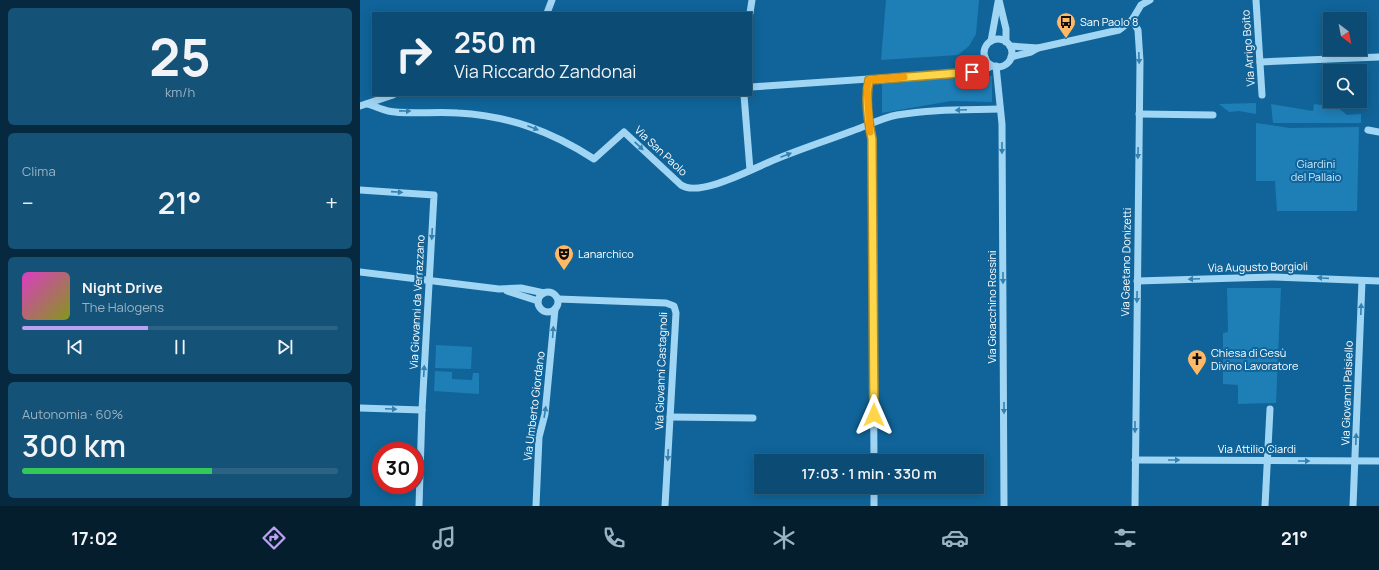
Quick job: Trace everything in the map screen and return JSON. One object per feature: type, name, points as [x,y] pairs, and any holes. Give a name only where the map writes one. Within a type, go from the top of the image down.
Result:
[{"type":"street","points":[[547,12],[552,0]]},
{"type":"street","points":[[750,12],[752,0]]},
{"type":"street","points":[[998,0],[991,41],[985,48],[985,57],[994,66],[1000,109]]},
{"type":"street","points":[[998,0],[1006,28],[1011,57]]},
{"type":"street","points":[[991,41],[1001,40],[1008,44],[1038,48],[1107,34],[1119,30],[1132,20],[1141,2],[1150,0]]},
{"type":"street","name":"Via Arrigo Boito","points":[[1256,0],[1262,95]]},
{"type":"street","name":"Via Gaetano Donizetti","points":[[1132,20],[1138,30],[1139,114],[1135,506]]},
{"type":"street","points":[[752,87],[972,72],[1006,64],[1011,57],[1032,52],[1038,48]]},
{"type":"street","points":[[959,72],[976,65],[985,57]]},
{"type":"street","points":[[1260,62],[1379,57]]},
{"type":"street","points":[[869,80],[867,88],[869,123],[872,139],[874,454]]},
{"type":"street","points":[[360,106],[390,96]]},
{"type":"street","points":[[744,96],[750,170]]},
{"type":"street","name":"Via San Paolo","points":[[367,104],[388,111],[491,116],[521,123],[570,144],[594,159],[624,132],[681,185],[688,189],[728,180],[784,155],[860,128],[869,123],[897,115],[922,112],[1000,109]]},
{"type":"street","name":"Via Gioacchino Rossini","points":[[1000,109],[1002,124],[1004,506]]},
{"type":"street","points":[[1139,114],[1213,115]]},
{"type":"street","points":[[1368,130],[1379,132]]},
{"type":"street","name":"Via Giovanni da Verrazzano","points":[[360,190],[434,195],[422,410],[419,506]]},
{"type":"street","points":[[360,272],[499,289],[521,288],[544,293],[553,293],[558,299],[558,304],[555,309],[551,311],[544,310],[540,307],[538,301]]},
{"type":"street","name":"Via Augusto Borgioli","points":[[1137,281],[1274,277],[1379,281]]},
{"type":"street","name":"Via Giovanni Paisiello","points":[[1353,506],[1362,281]]},
{"type":"street","points":[[499,289],[538,301]]},
{"type":"street","points":[[538,301],[544,293]]},
{"type":"street","name":"Via Giovanni Castagnoli","points":[[558,299],[666,303],[674,306],[676,313],[665,506]]},
{"type":"street","name":"Via Umberto Giordano","points":[[536,506],[539,437],[545,414],[555,309]]},
{"type":"street","points":[[360,408],[422,410]]},
{"type":"street","points":[[1265,506],[1270,409]]},
{"type":"street","points":[[670,416],[753,418]]},
{"type":"street","name":"Via Attilio Ciardi","points":[[1135,460],[1379,461]]},
{"type":"street","points":[[874,494],[874,506]]},
{"type":"green space","points":[[886,0],[979,0],[976,34],[969,46],[958,55],[881,60]]},
{"type":"green space","points":[[992,76],[992,102],[951,101],[882,113],[882,83]]},
{"type":"green space","points":[[1256,103],[1256,114],[1239,111],[1229,112],[1219,104]]},
{"type":"green space","points":[[1271,104],[1313,111],[1314,104],[1323,105],[1323,108],[1338,108],[1347,115],[1361,114],[1361,123],[1273,123]]},
{"type":"green space","name":"Giardini del Pallaio","points":[[1256,123],[1290,128],[1359,127],[1357,211],[1277,211],[1275,181],[1256,181]]},
{"type":"green space","points":[[1227,288],[1281,288],[1276,403],[1238,404],[1238,385],[1223,384],[1223,333],[1228,332]]},
{"type":"green space","points":[[436,345],[472,347],[471,369],[435,368]]},
{"type":"green space","points":[[435,371],[452,372],[452,379],[472,380],[473,373],[479,373],[479,394],[434,391]]},
{"type":"slow traffic","points":[[870,132],[867,88],[869,80],[904,77]]},
{"type":"place","name":"San Paolo 8","points":[[1066,39]]},
{"type":"place","name":"Lanarchico","points":[[564,271]]},
{"type":"place","name":"Chiesa di Gesù Divino Lavoratore","points":[[1197,376]]},
{"type":"route","points":[[874,415],[872,139],[869,123],[867,88],[869,80],[972,72]]}]
